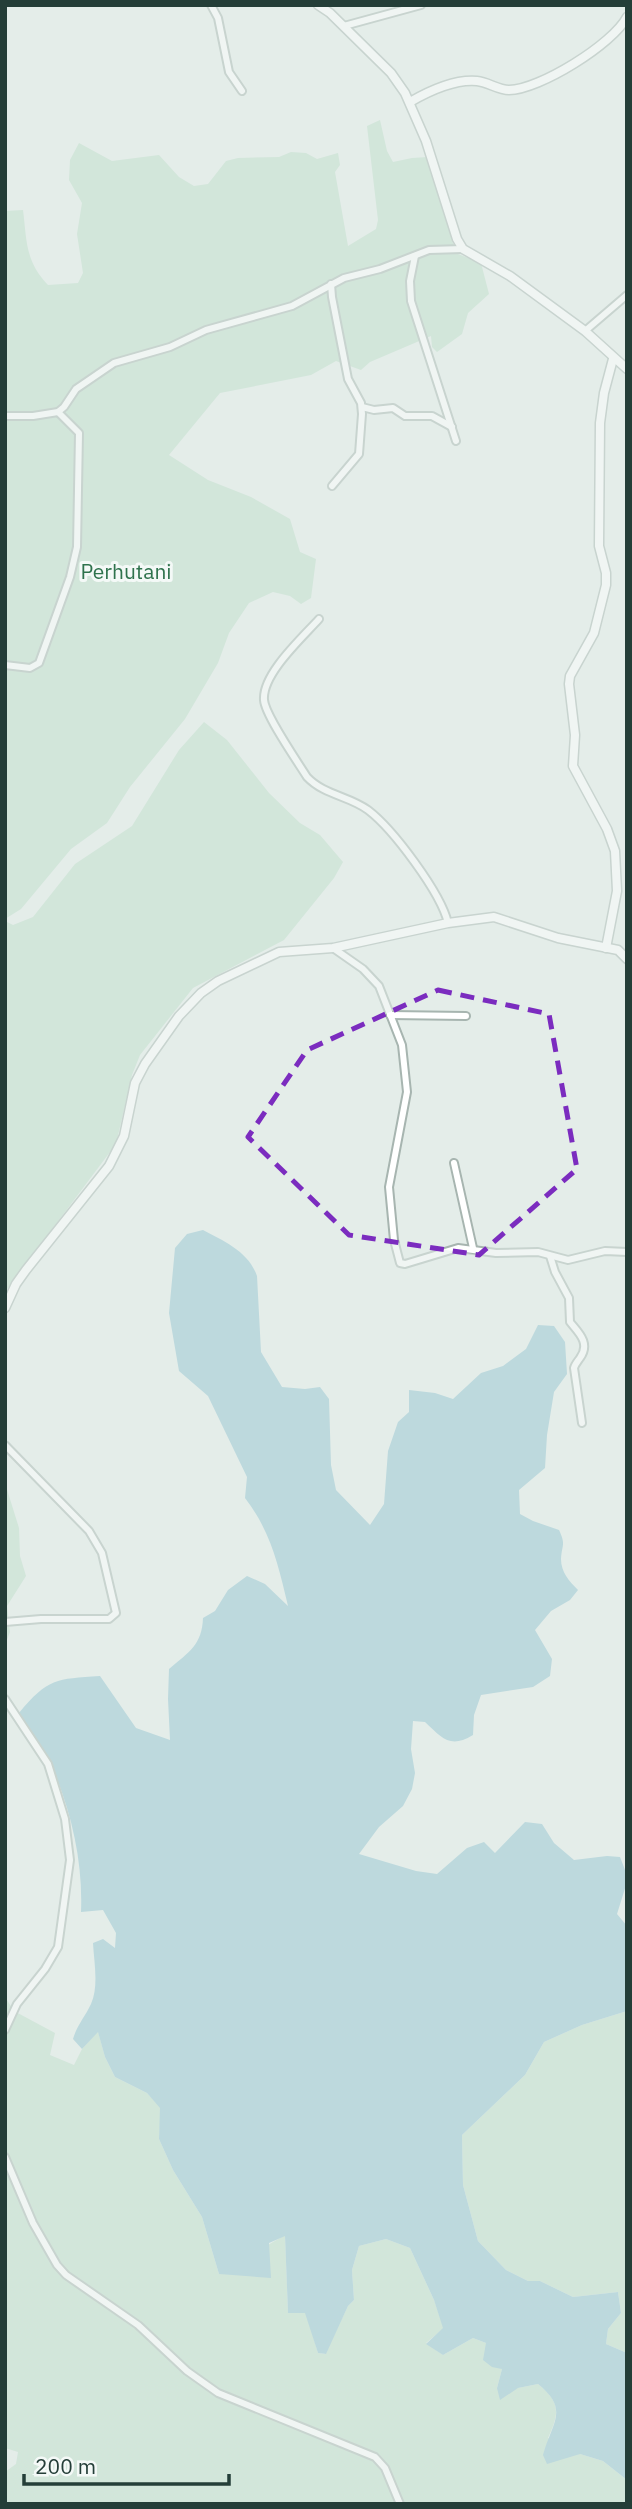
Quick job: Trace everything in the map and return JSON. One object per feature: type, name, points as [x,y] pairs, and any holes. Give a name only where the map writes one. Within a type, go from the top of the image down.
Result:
[{"type":"street","points":[[211,5],[218,18],[229,72],[242,91]]},
{"type":"street","points":[[318,5],[344,26],[391,73],[410,102],[430,153],[457,239],[463,249]]},
{"type":"street","points":[[344,26],[421,5]]},
{"type":"street","points":[[410,102],[429,92],[468,82],[485,83],[503,90],[525,87],[593,51],[611,37],[627,17]]},
{"type":"street","points":[[450,248],[457,239]]},
{"type":"street","points":[[5,416],[58,412],[76,389],[114,363],[170,347],[206,330],[292,306],[331,284],[429,250],[450,248],[463,249],[510,276],[585,331],[627,369]]},
{"type":"street","points":[[415,257],[410,281],[411,300],[456,441]]},
{"type":"street","points":[[331,284],[348,379],[362,407],[360,450],[332,486]]},
{"type":"street","points":[[585,331],[627,295]]},
{"type":"street","points":[[606,948],[616,899],[615,851],[607,829],[573,766],[575,736],[569,684],[570,676],[594,633],[606,585],[606,573],[598,545],[600,423],[613,359]]},
{"type":"street","points":[[362,407],[374,410],[393,408],[405,416],[432,416],[452,427]]},
{"type":"street","points":[[5,665],[30,668],[36,666],[75,561],[79,433],[58,412]]},
{"type":"street","points":[[319,619],[275,670],[265,692],[265,708],[313,784],[367,809],[392,834],[442,903],[448,923]]},
{"type":"street","points":[[5,1308],[26,1270],[109,1166],[120,1146],[132,1092],[141,1071],[191,1002],[218,981],[279,952],[333,947],[448,923],[495,917],[558,938],[618,950],[627,959]]},
{"type":"street","points":[[333,947],[379,986],[402,1045],[407,1092],[388,1187],[398,1259],[405,1264],[458,1248],[496,1253],[538,1252],[568,1260],[605,1251],[627,1252]]},
{"type":"street","points":[[390,1015],[466,1016]]},
{"type":"street","points":[[454,1163],[473,1248]]},
{"type":"street","points":[[550,1256],[569,1298],[570,1322],[580,1331],[584,1343],[581,1358],[573,1368],[582,1423]]},
{"type":"street","points":[[5,1445],[89,1531],[102,1553],[116,1613],[109,1619],[5,1622]]},
{"type":"street","points":[[5,1699],[48,1764],[65,1819],[69,1847],[68,1878],[58,1947],[17,2004],[5,2030]]},
{"type":"street","points":[[5,2157],[33,2223],[57,2265],[66,2275],[138,2325],[187,2371],[218,2393],[375,2457],[385,2468],[400,2504]]},
{"type":"highlighted area","points":[[438,990],[549,1014],[577,1169],[479,1255],[349,1235],[248,1137],[307,1050]]},
{"type":"green space","name":"Perhutani","points":[[380,120],[387,151],[393,162],[428,157],[448,218],[452,241],[458,254],[481,263],[489,294],[468,313],[462,334],[437,352],[432,347],[431,336],[370,362],[361,370],[336,361],[311,375],[220,393],[169,455],[208,480],[251,497],[290,519],[300,552],[316,559],[311,598],[301,604],[290,596],[273,592],[249,603],[229,633],[218,663],[185,719],[130,787],[107,823],[71,849],[21,909],[5,919],[5,211],[23,210],[31,259],[48,285],[78,283],[83,273],[77,234],[82,203],[69,180],[70,160],[79,143],[112,161],[159,155],[179,177],[194,186],[208,184],[226,161],[238,158],[279,157],[291,152],[306,153],[317,159],[338,153],[340,165],[335,172],[348,246],[376,229],[378,220],[367,126]]},
{"type":"green space","points":[[204,722],[227,740],[269,793],[300,823],[320,835],[343,862],[334,878],[284,940],[193,988],[140,1055],[132,1075],[116,1144],[5,1292],[5,921],[13,925],[33,917],[75,864],[132,826],[179,750]]},
{"type":"green space","points":[[5,1483],[19,1528],[20,1556],[26,1576],[7,1606],[10,1632],[5,1645]]},
{"type":"green space","points":[[5,1997],[14,2011],[55,2033],[50,2055],[74,2065],[82,2049],[98,2031],[105,2057],[115,2077],[147,2093],[161,2108],[159,2139],[173,2170],[202,2217],[219,2274],[285,2235],[288,2313],[306,2312],[318,2353],[325,2354],[348,2306],[354,2300],[352,2270],[359,2246],[386,2239],[410,2248],[444,2328],[426,2343],[443,2355],[473,2338],[486,2343],[502,2369],[497,2388],[538,2384],[551,2396],[556,2408],[555,2421],[548,2438],[580,2454],[603,2461],[627,2480],[627,2504],[5,2504],[5,2472],[16,2464],[18,2452],[5,2448]]},
{"type":"green space","points":[[627,2011],[627,2353],[606,2344],[608,2329],[621,2313],[618,2292],[573,2297],[540,2281],[528,2281],[506,2270],[478,2241],[463,2185],[462,2135],[525,2075],[544,2042],[582,2025]]},
{"type":"water","points":[[203,1230],[235,1248],[253,1268],[257,1276],[261,1352],[282,1387],[320,1387],[329,1399],[331,1465],[336,1490],[370,1525],[384,1504],[388,1451],[398,1422],[409,1412],[409,1390],[435,1393],[453,1399],[481,1373],[503,1366],[526,1349],[538,1325],[554,1326],[565,1342],[567,1374],[554,1392],[545,1468],[519,1490],[520,1514],[559,1530],[563,1542],[562,1568],[578,1590],[570,1600],[551,1611],[535,1630],[552,1659],[550,1676],[533,1687],[481,1695],[474,1715],[473,1735],[465,1739],[447,1740],[425,1722],[413,1721],[411,1749],[415,1773],[412,1789],[403,1806],[379,1827],[359,1854],[416,1871],[437,1874],[467,1848],[484,1842],[495,1853],[525,1822],[542,1824],[554,1843],[574,1860],[620,1857],[627,1875],[617,1914],[627,1926],[627,2011],[582,2025],[544,2042],[525,2075],[462,2135],[463,2185],[478,2241],[506,2270],[528,2281],[540,2281],[573,2297],[618,2292],[621,2313],[608,2329],[606,2344],[627,2353],[627,2480],[603,2461],[580,2454],[547,2464],[543,2455],[556,2417],[554,2401],[538,2384],[518,2388],[500,2400],[497,2388],[502,2369],[492,2367],[483,2360],[486,2343],[473,2338],[443,2355],[426,2344],[443,2328],[434,2300],[410,2248],[386,2239],[359,2246],[352,2270],[354,2300],[348,2306],[326,2354],[318,2353],[305,2313],[288,2313],[285,2236],[269,2243],[271,2278],[219,2274],[202,2217],[173,2170],[159,2139],[160,2108],[147,2093],[115,2077],[105,2057],[98,2032],[82,2049],[73,2039],[89,2009],[95,1990],[93,1943],[103,1939],[115,1948],[116,1933],[103,1910],[81,1912],[78,1857],[66,1803],[50,1762],[19,1713],[38,1693],[54,1682],[100,1676],[136,1728],[170,1740],[169,1669],[197,1642],[203,1618],[215,1611],[228,1590],[247,1576],[265,1584],[288,1606],[277,1562],[267,1536],[245,1498],[247,1477],[208,1396],[179,1371],[169,1313],[175,1248],[187,1234]]}]
